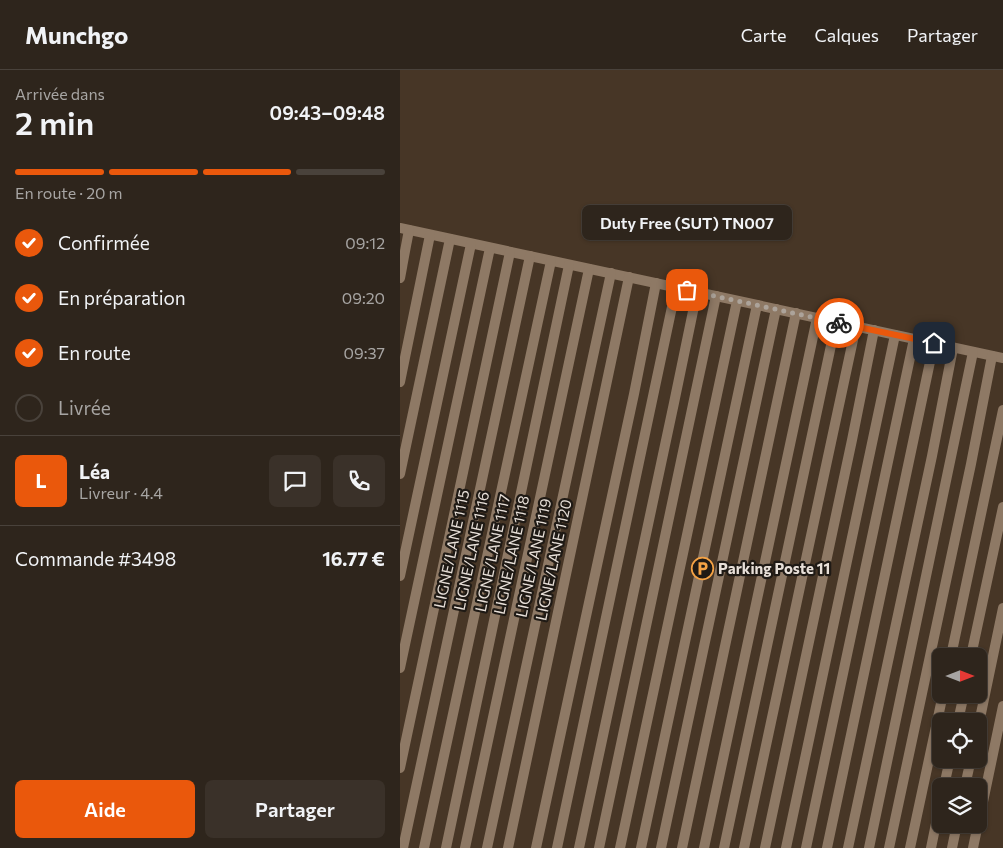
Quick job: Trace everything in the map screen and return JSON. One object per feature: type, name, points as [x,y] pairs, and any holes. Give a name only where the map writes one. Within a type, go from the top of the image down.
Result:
[{"type":"lane","points":[[400,278],[405,229],[1003,358]]},
{"type":"lane","points":[[400,382],[430,235]]},
{"type":"lane","points":[[400,474],[450,240]]},
{"type":"lane","points":[[400,576],[471,244]]},
{"type":"lane","points":[[400,668],[490,248]]},
{"type":"lane","points":[[400,768],[510,252]]},
{"type":"lane","name":"LIGNE/LANE 1115","points":[[403,848],[530,256]]},
{"type":"lane","name":"LIGNE/LANE 1116","points":[[424,848],[550,261]]},
{"type":"lane","name":"LIGNE/LANE 1117","points":[[446,848],[569,265]]},
{"type":"lane","name":"LIGNE/LANE 1118","points":[[465,848],[589,269]]},
{"type":"lane","name":"LIGNE/LANE 1119","points":[[487,848],[611,273]]},
{"type":"lane","name":"LIGNE/LANE 1120","points":[[508,848],[629,277]]},
{"type":"lane","points":[[536,848],[634,394],[656,283]]},
{"type":"lane","points":[[557,848],[676,288]]},
{"type":"lane","points":[[579,848],[697,292]]},
{"type":"lane","points":[[599,848],[716,296]]},
{"type":"lane","points":[[620,848],[737,301]]},
{"type":"lane","points":[[641,848],[757,305]]},
{"type":"lane","points":[[661,848],[776,309]]},
{"type":"lane","points":[[682,848],[796,313]]},
{"type":"lane","points":[[704,848],[817,318]]},
{"type":"lane","points":[[724,848],[836,322]]},
{"type":"lane","points":[[744,848],[856,326]]},
{"type":"lane","points":[[765,848],[874,330]]},
{"type":"lane","points":[[786,848],[895,335]]},
{"type":"lane","points":[[806,848],[914,339]]},
{"type":"lane","points":[[826,848],[934,343]]},
{"type":"lane","points":[[848,848],[926,485],[953,348]]},
{"type":"lane","points":[[869,848],[974,352]]},
{"type":"lane","points":[[890,848],[992,356]]},
{"type":"lane","points":[[953,648],[1003,410]]},
{"type":"lane","points":[[974,648],[1003,507]]},
{"type":"lane","points":[[981,713],[1003,608]]},
{"type":"lane","points":[[910,848],[941,703]]},
{"type":"lane","points":[[987,780],[1003,706]]},
{"type":"lane","points":[[931,848],[934,833]]},
{"type":"lane","points":[[952,848],[955,833]]},
{"type":"lane","points":[[973,848],[976,833]]},
{"type":"shaded area","points":[[400,70],[1003,70],[1003,848],[400,848]]},
{"type":"way so far","points":[[687,290],[839,323]]},
{"type":"place","name":"Duty Free (SUT) TN007","points":[[687,290]]},
{"type":"place","name":"Parking Poste 11","points":[[702,569]]},
{"type":"route","points":[[839,323],[934,343]]}]
